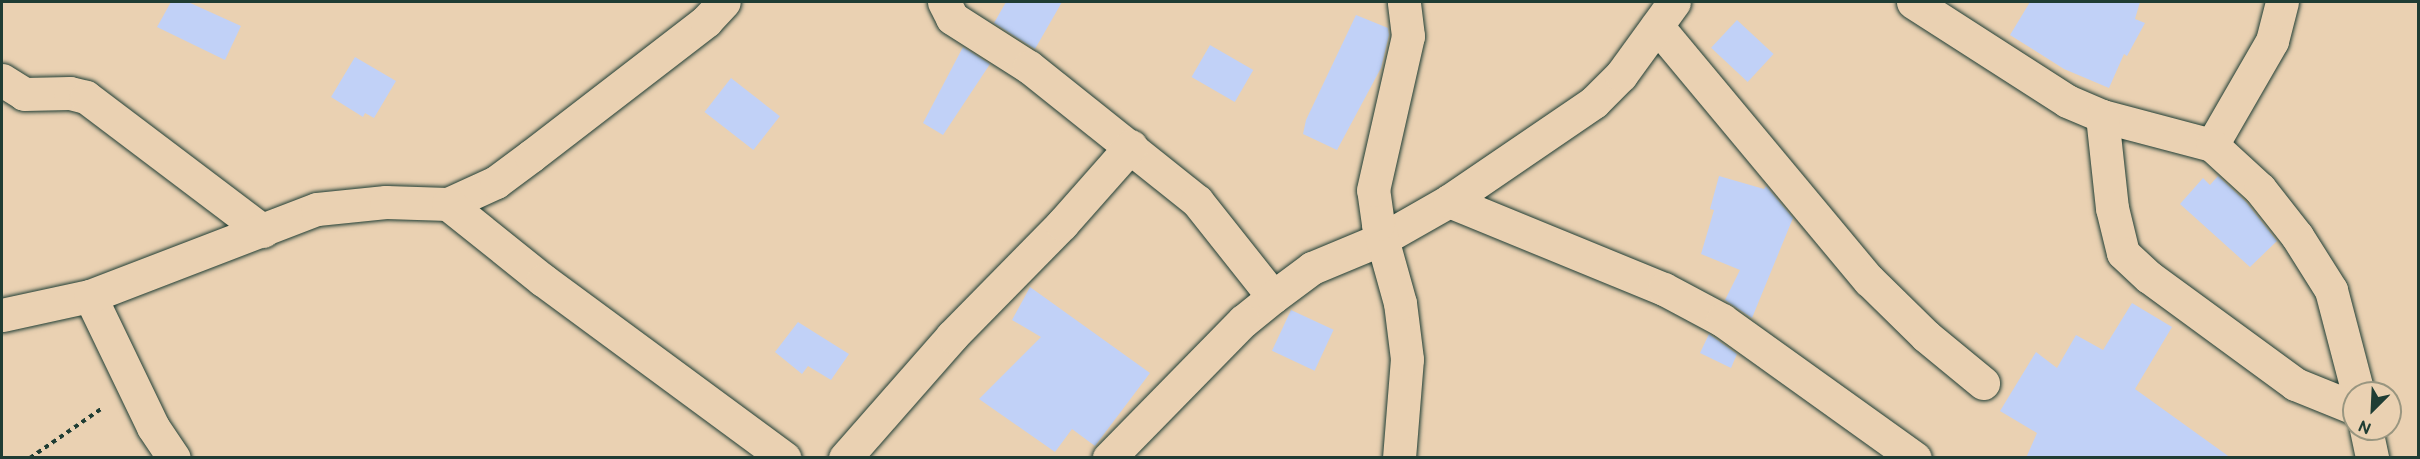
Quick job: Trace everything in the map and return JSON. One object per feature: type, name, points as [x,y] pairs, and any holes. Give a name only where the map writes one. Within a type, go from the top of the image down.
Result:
[{"type":"street","points":[[2,315],[90,296],[317,209],[340,206],[448,204],[504,176],[674,46],[724,2]]},
{"type":"street","points":[[944,2],[952,18],[1029,67],[1131,146],[1197,201],[1273,297]]},
{"type":"street","points":[[1399,458],[1407,359],[1400,303],[1384,238],[1378,224],[1374,190],[1408,36],[1404,2]]},
{"type":"street","points":[[1913,2],[2067,101],[2102,116],[2212,145],[2260,189],[2297,236],[2331,290],[2355,381]]},
{"type":"street","points":[[2212,145],[2272,41],[2282,2]]},
{"type":"street","points":[[1118,456],[1243,321],[1312,268],[1384,238],[1449,201],[1594,102],[1621,75],[1666,14],[1869,280],[1926,336],[1983,383]]},
{"type":"street","points":[[2,80],[24,94],[70,93],[86,97],[262,231]]},
{"type":"street","points":[[2102,116],[2112,208],[2123,253],[2148,277],[2295,384],[2342,403]]},
{"type":"street","points":[[846,458],[952,336],[1062,224],[1131,146]]},
{"type":"street","points":[[1449,201],[1664,289],[1722,320],[1916,458]]},
{"type":"street","points":[[448,204],[767,452]]},
{"type":"street","points":[[90,296],[134,386],[174,458]]},
{"type":"street","points":[[2368,441],[2372,458]]},
{"type":"path","points":[[30,458],[134,386]]},
{"type":"building","points":[[171,2],[188,2],[241,26],[225,60],[157,27]]},
{"type":"building","points":[[1006,2],[1062,2],[1035,49],[994,23]]},
{"type":"building","points":[[2030,2],[2140,2],[2135,19],[2145,23],[2127,56],[2124,54],[2109,88],[2064,69],[2010,35]]},
{"type":"building","points":[[1356,15],[1388,28],[1389,35],[1381,68],[1337,150],[1303,134],[1306,120]]},
{"type":"building","points":[[1737,20],[1774,54],[1748,82],[1711,48]]},
{"type":"building","points":[[1210,45],[1253,70],[1235,102],[1192,77]]},
{"type":"building","points":[[963,47],[990,64],[943,135],[923,123]]},
{"type":"building","points":[[355,57],[396,81],[374,118],[365,113],[363,117],[331,97]]},
{"type":"building","points":[[731,78],[780,116],[753,150],[705,112]]},
{"type":"building","points":[[1719,176],[1764,189],[1766,186],[1793,218],[1752,318],[1725,300],[1740,270],[1701,254],[1714,210],[1710,209]]},
{"type":"building","points":[[2218,176],[2246,202],[2277,241],[2250,267],[2180,204],[2203,178],[2210,185]]},
{"type":"building","points":[[1030,287],[1150,373],[1095,446],[1072,429],[1055,452],[979,399],[1041,337],[1012,320]]},
{"type":"building","points":[[2132,303],[2172,327],[2135,389],[2231,458],[2026,458],[2037,433],[2000,411],[2036,352],[2057,368],[2076,335],[2103,350]]},
{"type":"building","points":[[1291,310],[1334,330],[1315,371],[1272,351]]},
{"type":"building","points":[[798,322],[849,354],[831,380],[808,366],[802,374],[775,352]]},
{"type":"building","points":[[1709,334],[1737,354],[1731,368],[1700,353]]}]
